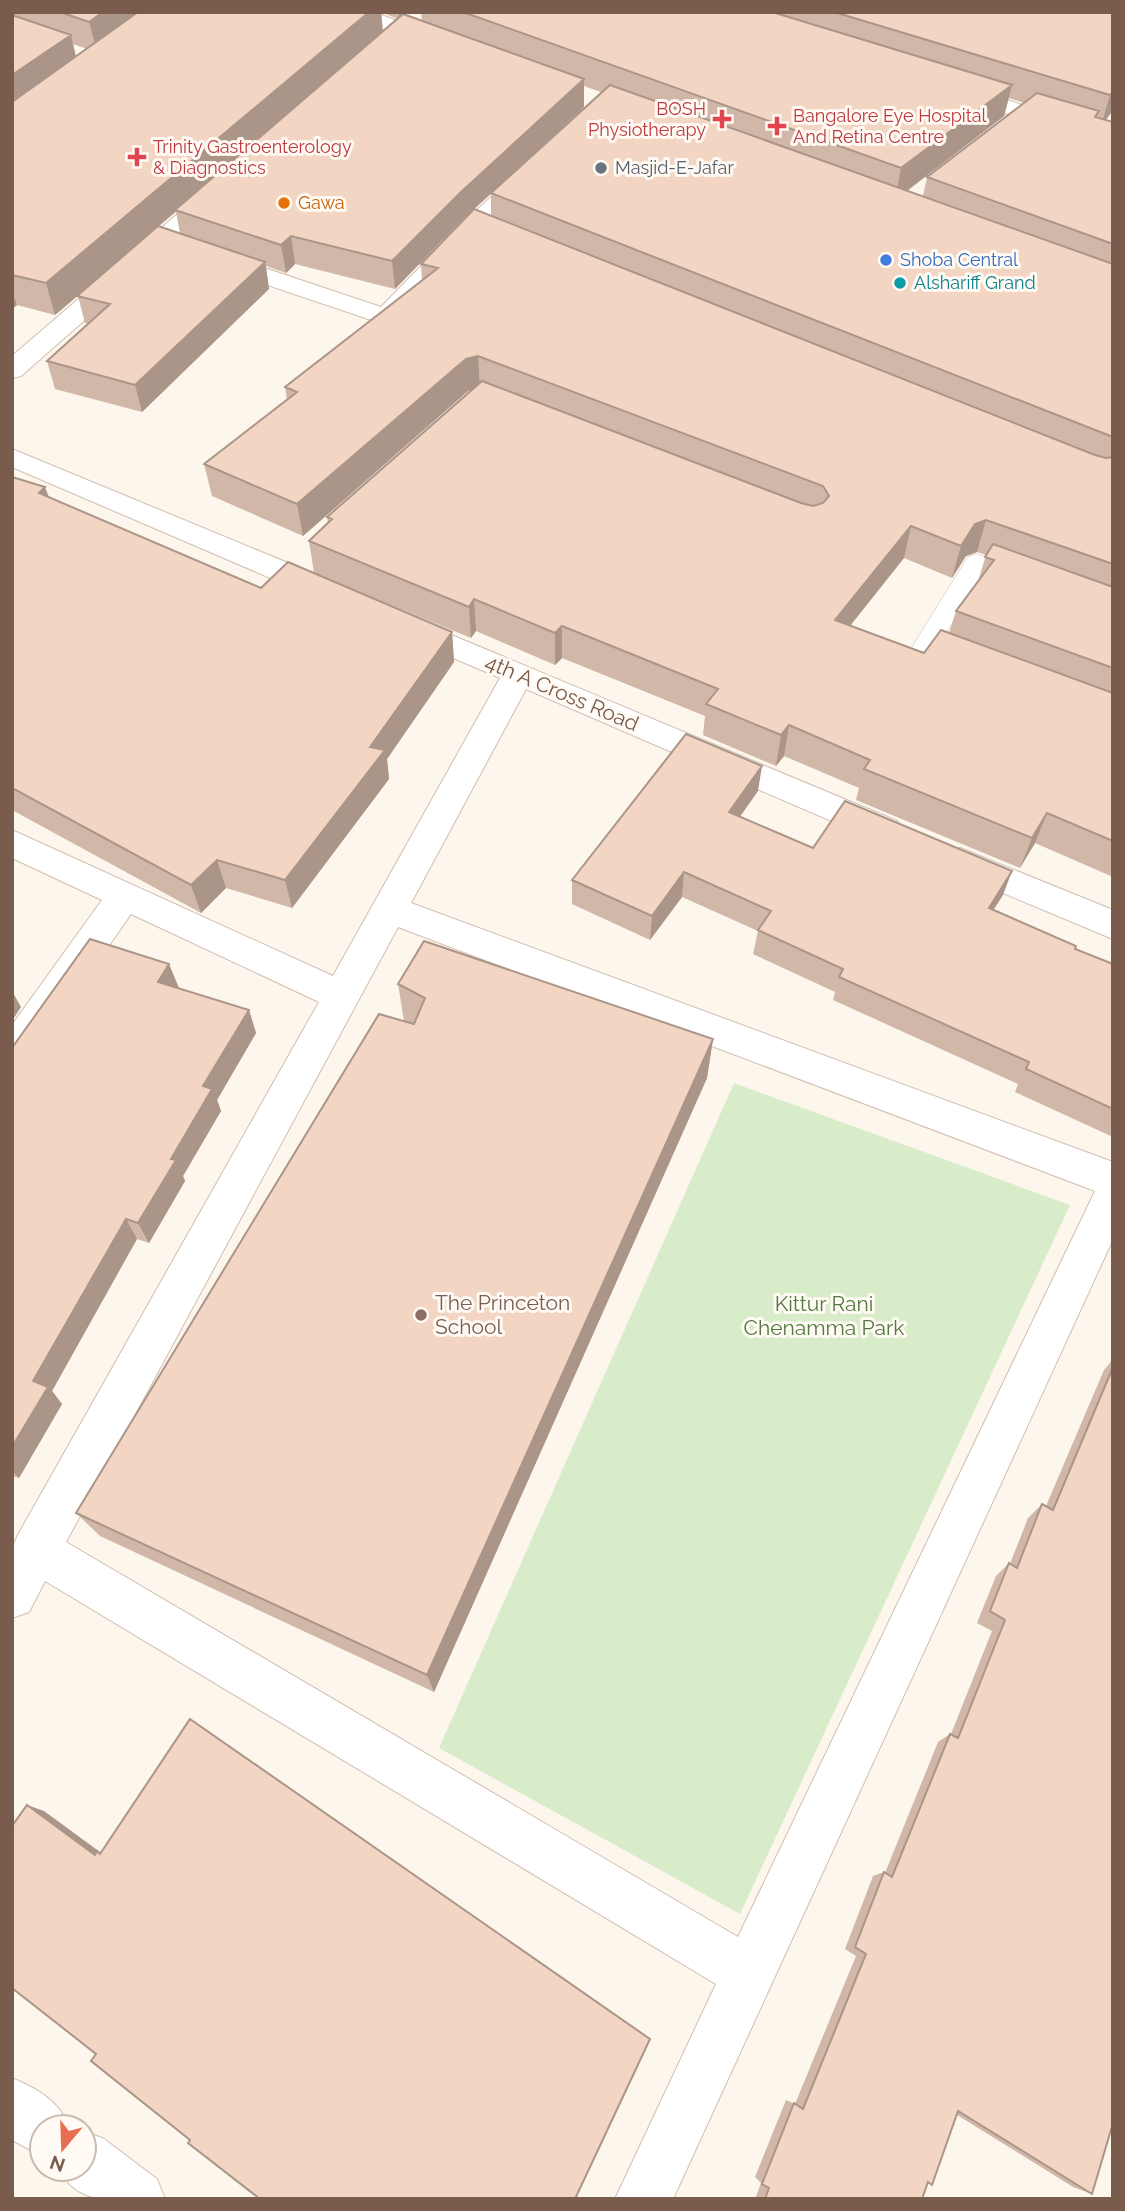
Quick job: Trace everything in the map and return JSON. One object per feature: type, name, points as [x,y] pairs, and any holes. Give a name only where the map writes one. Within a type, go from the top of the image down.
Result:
[{"type":"street","points":[[353,12],[465,52]]},
{"type":"street","points":[[381,52],[423,12]]},
{"type":"street","points":[[935,84],[1113,140]]},
{"type":"street","points":[[1007,128],[1027,112]]},
{"type":"street","points":[[161,242],[386,317],[471,228],[549,155]]},
{"type":"street","points":[[12,370],[233,178]]},
{"type":"street","points":[[471,228],[497,238]]},
{"type":"street","name":"4th A Cross Road","points":[[12,457],[294,562],[370,610],[1113,925]]},
{"type":"street","points":[[12,1595],[518,675]]},
{"type":"street","points":[[12,843],[341,996]]},
{"type":"street","points":[[12,1055],[124,897]]},
{"type":"street","points":[[389,909],[1113,1180]]},
{"type":"street","points":[[643,2199],[1113,1195]]},
{"type":"street","points":[[36,1549],[748,1973]]},
{"type":"street","points":[[12,2106],[28,2118]]},
{"type":"street","points":[[98,2170],[137,2199]]},
{"type":"lane","points":[[988,670],[925,647],[976,562],[1050,589]]},
{"type":"green space","name":"Kittur Rani Chenamma Park","points":[[734,1083],[1070,1205],[740,1914],[439,1748]]},
{"type":"building","points":[[60,12],[103,12],[89,22]]},
{"type":"building","points":[[138,12],[369,12],[46,283],[12,275],[12,102]]},
{"type":"building","points":[[463,12],[772,12],[1012,85],[901,168]]},
{"type":"building","points":[[834,12],[1113,12],[1113,91],[1110,95]]},
{"type":"building","points":[[403,14],[584,79],[460,193],[392,261],[291,236],[281,245],[175,210]]},
{"type":"building","points":[[12,15],[71,35],[12,75]]},
{"type":"building","points":[[610,85],[1113,264],[1113,437],[491,193]]},
{"type":"building","points":[[1037,93],[1099,111],[1095,117],[1113,122],[1113,244],[927,177]]},
{"type":"building","points":[[474,209],[1095,455],[1113,457],[1113,564],[986,520],[975,524],[961,546],[911,526],[835,620],[924,653],[941,630],[1113,693],[1113,841],[1047,813],[1032,838],[864,769],[870,760],[789,725],[781,735],[706,704],[718,689],[562,626],[555,633],[474,599],[469,607],[309,541],[332,519],[327,517],[482,381],[801,503],[813,506],[823,503],[829,496],[823,486],[478,356],[466,359],[297,504],[204,464],[297,392],[285,387],[438,268],[421,264]]},
{"type":"building","points":[[158,226],[265,262],[135,385],[47,361],[110,304],[77,296]]},
{"type":"building","points":[[12,477],[45,487],[39,493],[261,588],[288,562],[452,632],[370,747],[385,750],[285,880],[217,860],[191,885],[12,788]]},
{"type":"building","points":[[993,544],[1113,587],[1113,668],[956,611],[994,560],[985,557]]},
{"type":"building","points":[[686,734],[762,766],[729,812],[813,848],[845,801],[1012,871],[989,908],[1113,964],[1113,1109],[1026,1069],[1029,1062],[839,977],[843,969],[758,930],[771,911],[684,872],[652,916],[572,880]]},
{"type":"building","points":[[90,939],[169,964],[158,982],[249,1010],[203,1086],[212,1089],[171,1159],[176,1160],[138,1223],[126,1219],[33,1381],[48,1387],[12,1447],[12,1045]]},
{"type":"building","name":"The Princeton School","points":[[424,941],[713,1039],[427,1675],[76,1513],[379,1014],[414,1024],[425,998],[398,984]]},
{"type":"building","points":[[1113,1367],[1113,2123],[1092,2194],[958,2111],[932,2185],[928,2182],[922,2199],[765,2199],[769,2188],[762,2184],[794,2103],[803,2109],[866,1954],[855,1947],[884,1872],[892,1877],[950,1734],[958,1738],[1005,1620],[990,1611],[1009,1563],[1017,1568],[1042,1504],[1053,1510]]},
{"type":"building","points":[[190,1719],[650,2039],[575,2199],[260,2199],[188,2143],[190,2140],[91,2061],[96,2054],[12,1988],[12,1826],[27,1805],[95,1855],[97,1851],[100,1854]]},
{"type":"place","name":"BOSH Physiotherapy","points":[[722,119]]},
{"type":"place","name":"Bangalore Eye Hospital And Retina Centre","points":[[777,126]]},
{"type":"place","name":"Trinity Gastroenterology & Diagnostics","points":[[137,157]]},
{"type":"place","name":"Masjid-E-Jafar","points":[[601,168]]},
{"type":"place","name":"Gawa","points":[[284,203]]},
{"type":"place","name":"Shoba Central","points":[[886,260]]},
{"type":"place","name":"Alshariff Grand","points":[[900,283]]},
{"type":"place","name":"The Princeton School","points":[[421,1315]]}]
